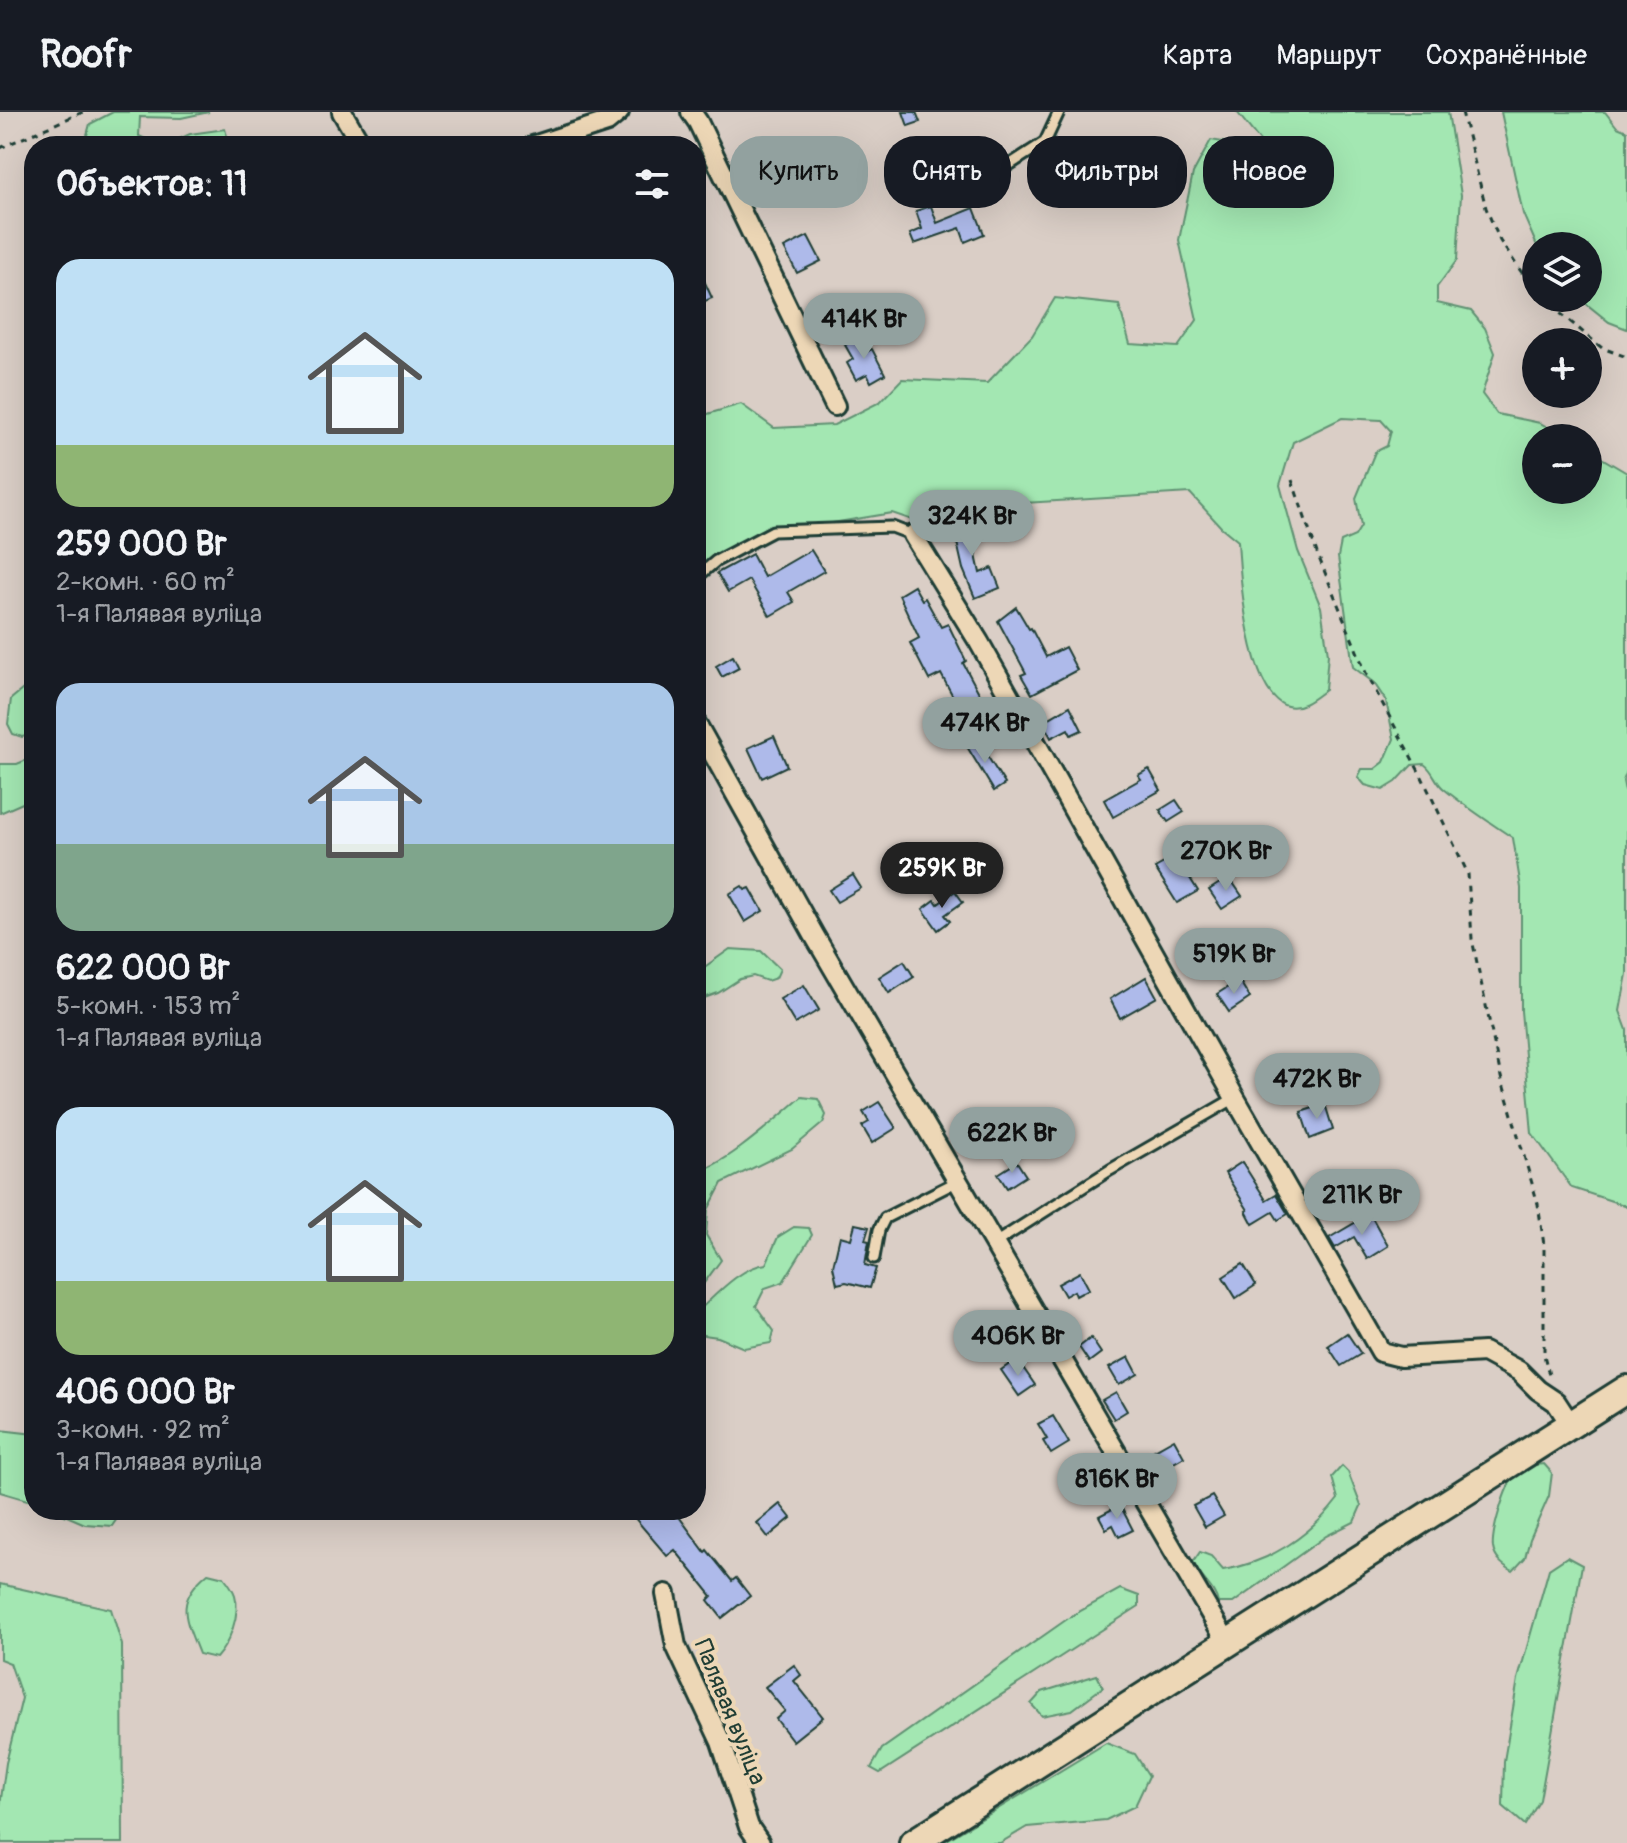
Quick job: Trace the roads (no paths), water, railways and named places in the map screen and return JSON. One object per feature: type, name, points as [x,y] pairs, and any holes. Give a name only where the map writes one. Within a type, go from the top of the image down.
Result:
[{"type":"main road","points":[[913,1843],[1627,1389]]},
{"type":"street","points":[[342,112],[356,136]]},
{"type":"street","points":[[564,136],[607,122],[619,112]]},
{"type":"street","points":[[691,112],[703,136]]},
{"type":"street","points":[[706,143],[835,406]]},
{"type":"street","points":[[913,535],[979,642],[1381,1352],[1401,1357],[1484,1352],[1519,1371],[1556,1402],[1571,1425]]},
{"type":"street","points":[[706,741],[814,935],[1227,1642]]},
{"type":"street","name":"Палявая вуліца","points":[[666,1594],[676,1646],[721,1742],[749,1827],[760,1843]]},
{"type":"lane","points":[[1011,164],[1045,142],[1059,112]]},
{"type":"lane","points":[[706,570],[773,531],[892,527],[913,535]]},
{"type":"lane","points":[[995,1243],[1110,1170],[1235,1098]]},
{"type":"lane","points":[[874,1258],[879,1230],[885,1218],[958,1181]]}]
